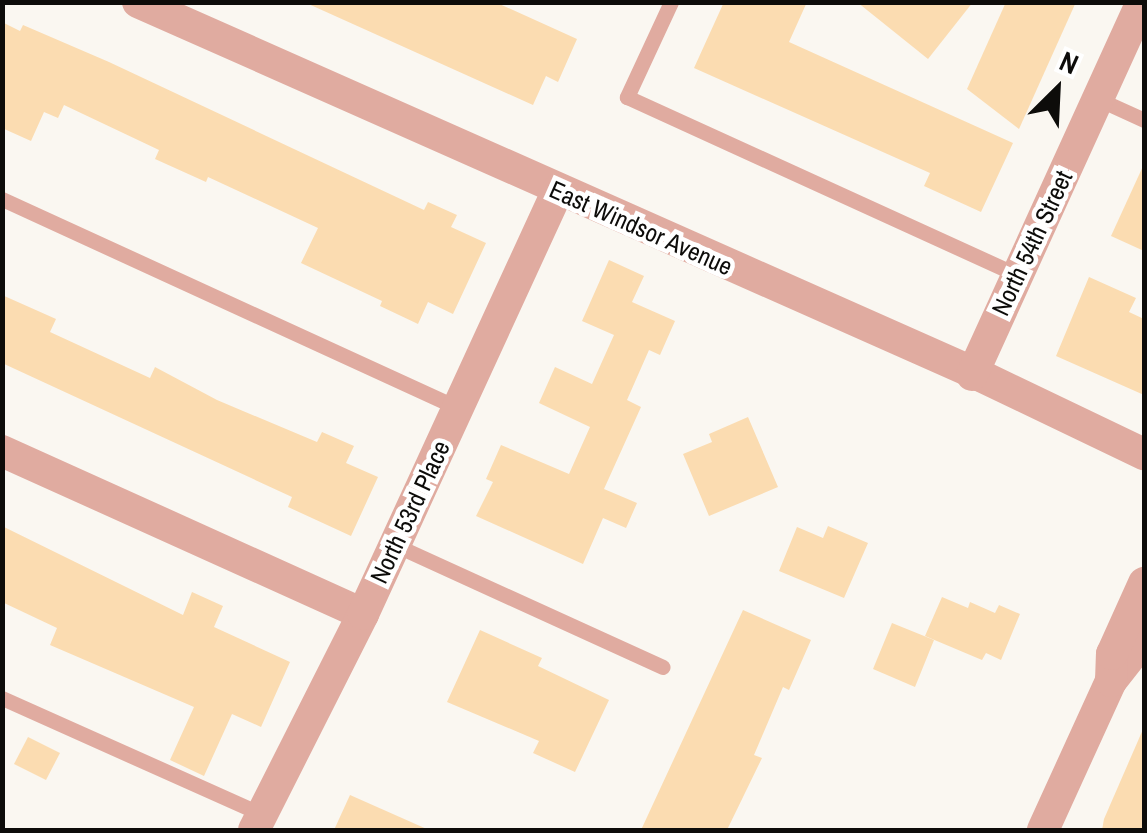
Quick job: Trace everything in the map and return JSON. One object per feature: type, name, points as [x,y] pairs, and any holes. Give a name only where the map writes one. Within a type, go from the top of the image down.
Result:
[{"type":"street","name":"East Windsor Avenue","points":[[138,2],[1144,454]]},
{"type":"street","name":"North 54th Street","points":[[972,375],[1142,2]]},
{"type":"street","name":"North 53rd Place","points":[[257,822],[300,746],[363,614],[558,190]]},
{"type":"street","points":[[2,451],[363,614]]},
{"type":"street","points":[[1110,681],[1112,654],[1143,592]]},
{"type":"street","points":[[1043,830],[1110,681],[1144,639]]},
{"type":"lane","points":[[671,2],[626,97],[1017,275]]},
{"type":"lane","points":[[1098,99],[1144,120]]},
{"type":"lane","points":[[2,199],[458,408]]},
{"type":"lane","points":[[395,545],[664,667]]},
{"type":"lane","points":[[2,698],[257,822]]},
{"type":"building","points":[[304,2],[495,2],[577,39],[558,82],[546,76],[533,105]]},
{"type":"building","points":[[724,2],[807,2],[789,42],[1013,143],[981,212],[924,186],[930,173],[694,68]]},
{"type":"building","points":[[857,2],[973,2],[928,59]]},
{"type":"building","points":[[1006,2],[1076,2],[1019,129],[967,89]]},
{"type":"building","points":[[2,22],[20,31],[23,25],[109,62],[424,210],[428,202],[457,215],[451,227],[486,243],[453,314],[428,302],[418,324],[380,306],[382,301],[301,263],[318,228],[208,177],[206,182],[155,159],[159,150],[64,105],[58,118],[44,112],[31,141],[2,128]]},
{"type":"building","points":[[1144,164],[1144,251],[1111,236]]},
{"type":"building","points":[[609,260],[644,276],[632,302],[675,321],[660,355],[649,350],[627,400],[641,407],[604,489],[637,503],[626,528],[603,518],[583,564],[476,516],[493,482],[486,479],[501,445],[569,474],[590,427],[539,403],[555,367],[592,384],[614,335],[582,321]]},
{"type":"building","points":[[1089,277],[1136,298],[1129,312],[1144,319],[1144,395],[1056,356]]},
{"type":"building","points":[[2,295],[56,319],[50,332],[150,378],[155,367],[217,400],[317,442],[322,432],[354,446],[346,463],[378,477],[351,536],[288,507],[292,497],[2,363]]},
{"type":"building","points":[[748,417],[778,487],[709,516],[683,454],[712,442],[709,434]]},
{"type":"building","points":[[2,526],[183,615],[192,592],[223,606],[214,627],[290,662],[261,727],[232,714],[204,776],[170,760],[194,707],[50,645],[57,628],[2,602]]},
{"type":"building","points":[[828,526],[868,543],[844,598],[779,571],[797,527],[823,538]]},
{"type":"building","points":[[942,597],[968,608],[970,602],[995,613],[999,605],[1020,614],[1001,660],[986,653],[982,660],[925,636]]},
{"type":"building","points":[[743,610],[811,640],[789,690],[783,687],[754,755],[762,758],[727,830],[641,830]]},
{"type":"building","points":[[892,623],[934,640],[915,687],[873,669]]},
{"type":"building","points":[[480,630],[542,658],[538,666],[609,700],[575,772],[533,753],[539,741],[447,702]]},
{"type":"building","points":[[1144,727],[1144,830],[1102,830],[1104,819]]},
{"type":"building","points":[[28,737],[60,753],[46,780],[14,764]]},
{"type":"building","points":[[350,795],[429,830],[334,830]]}]
